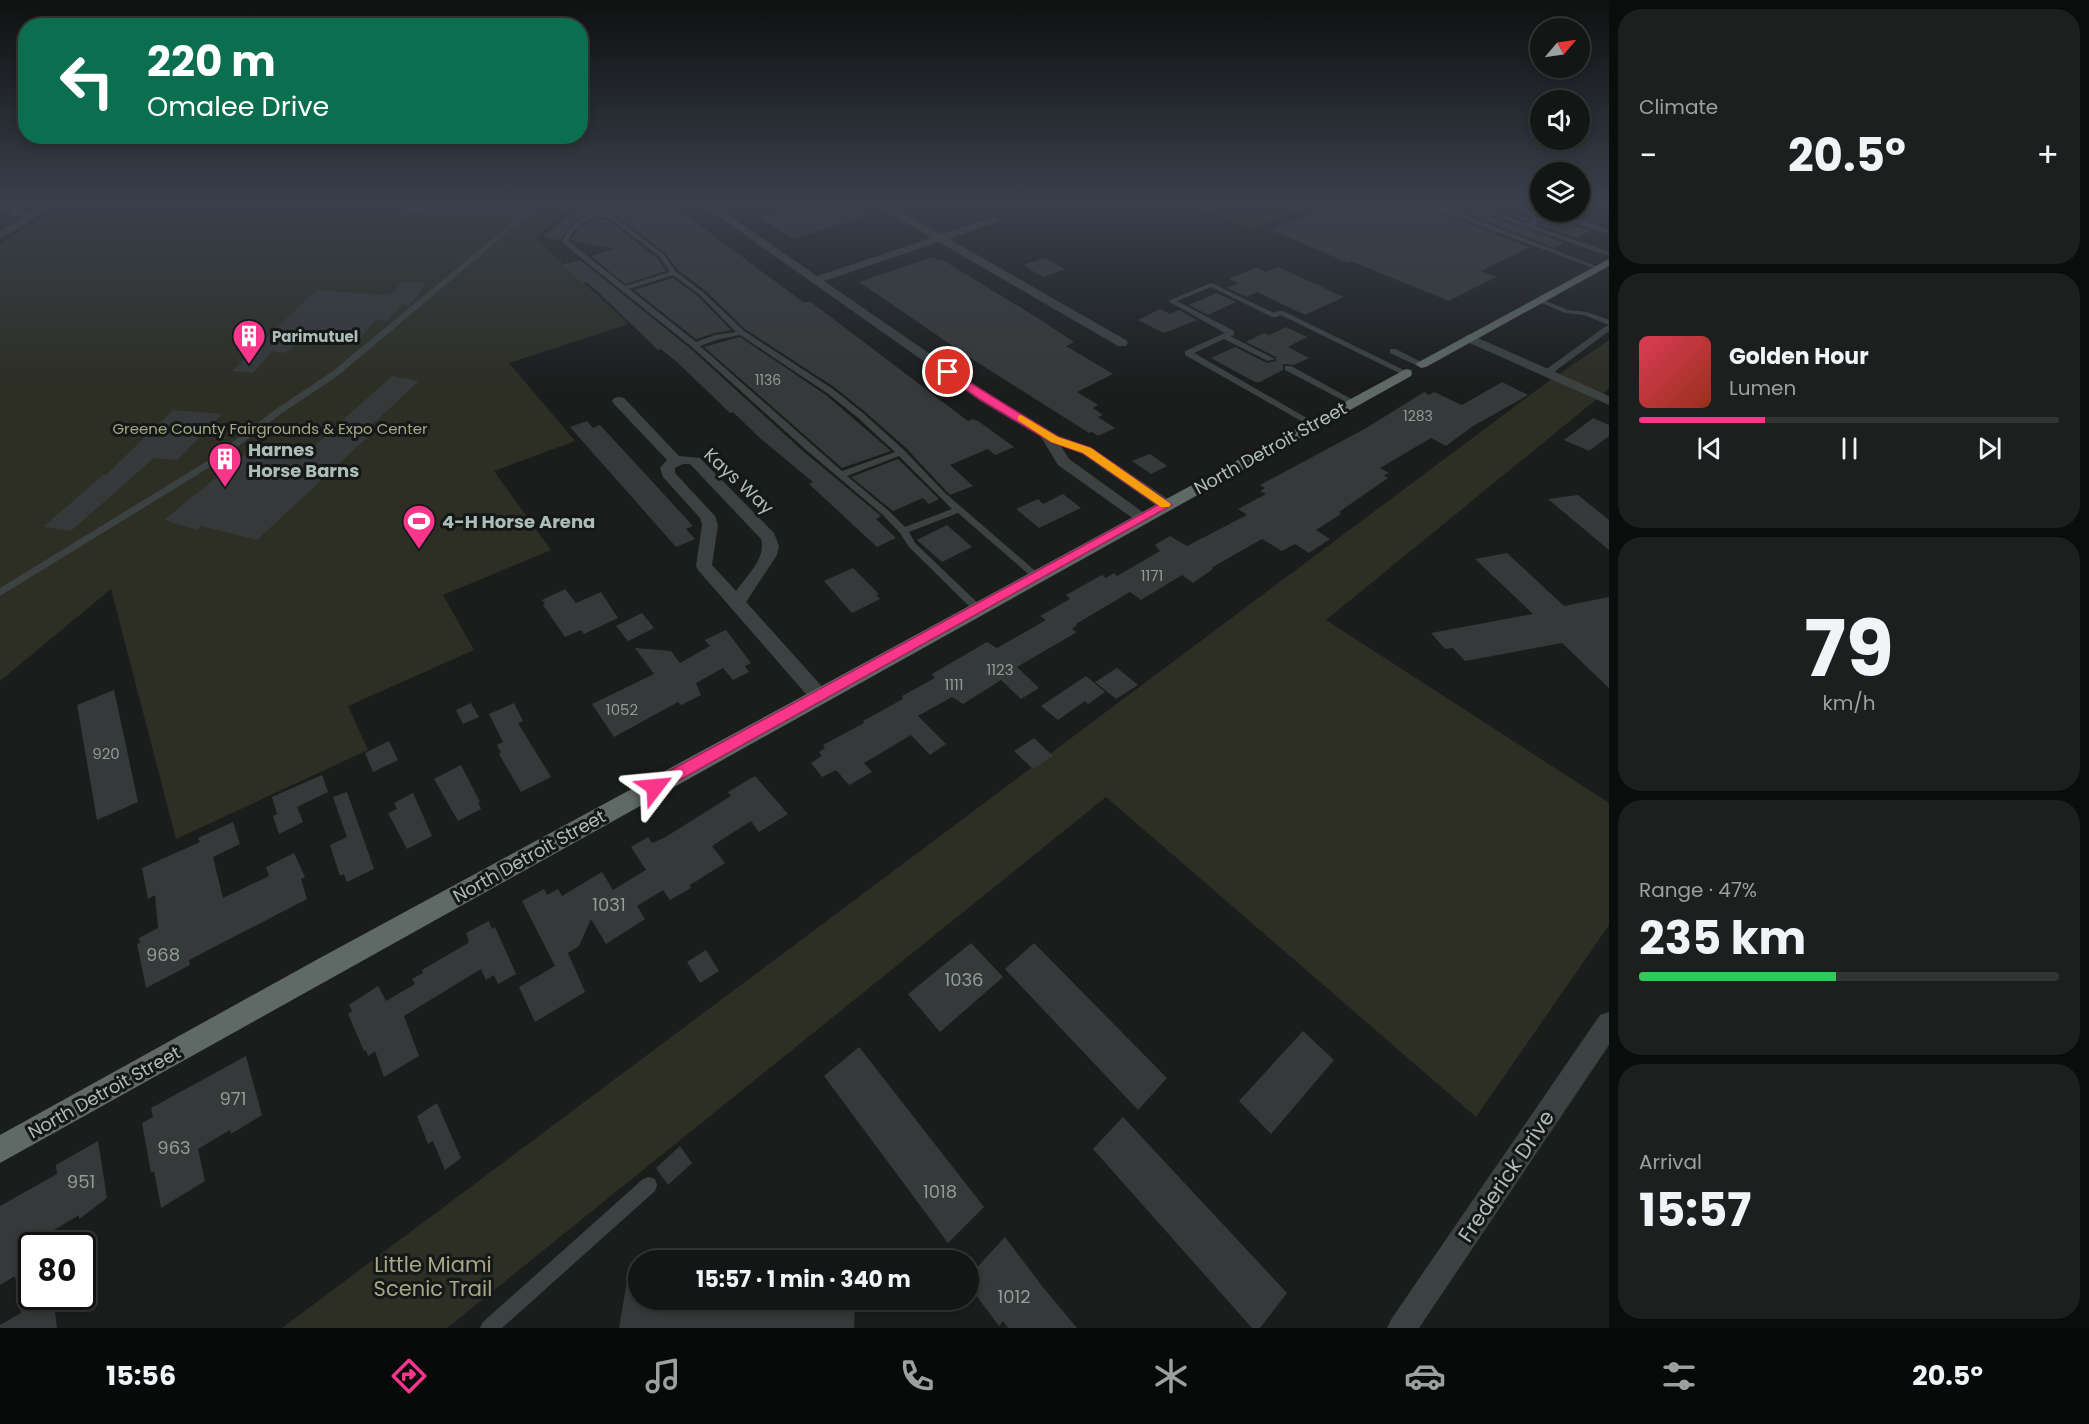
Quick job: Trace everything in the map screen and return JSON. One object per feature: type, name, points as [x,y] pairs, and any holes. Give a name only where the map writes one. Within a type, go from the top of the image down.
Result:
[{"type":"highway","name":"North Detroit Street","points":[[0,1150],[326,967],[1604,265]]},
{"type":"street","points":[[791,263],[985,398],[1062,443],[1087,451],[1166,505]]},
{"type":"street","points":[[816,280],[866,263]]},
{"type":"street","points":[[983,263],[1122,343]]},
{"type":"street","points":[[1468,338],[1609,401]]},
{"type":"street","name":"Kays Way","points":[[618,401],[676,461]]},
{"type":"street","points":[[1047,435],[1063,462],[1143,518]]},
{"type":"street","name":"Kays Way","points":[[737,603],[769,555],[771,546],[768,537],[695,461],[688,459],[676,461],[667,468],[668,474],[707,516],[710,525],[704,566],[819,696]]},
{"type":"street","name":"Frederick Drive","points":[[1402,1328],[1609,1024]]},
{"type":"lane","points":[[0,593],[212,462],[279,411],[336,373],[468,263]]},
{"type":"lane","points":[[589,263],[695,345],[904,531],[912,545],[979,609]]},
{"type":"lane","points":[[667,263],[674,273],[702,294],[741,333],[830,391],[901,452],[960,509],[1037,577]]},
{"type":"lane","points":[[623,289],[674,273]]},
{"type":"lane","points":[[1313,424],[1188,353],[1231,333],[1171,302],[1211,285],[1274,316],[1281,312],[1413,369]]},
{"type":"lane","points":[[1539,300],[1567,312],[1585,313],[1609,323]]},
{"type":"lane","points":[[1547,373],[1609,328]]},
{"type":"lane","points":[[695,345],[718,337],[741,333]]},
{"type":"lane","points":[[1224,336],[1271,359]]},
{"type":"lane","points":[[1393,351],[1413,369]]},
{"type":"lane","points":[[1288,368],[1353,402]]},
{"type":"lane","points":[[841,475],[901,452]]},
{"type":"lane","points":[[904,531],[960,509]]},
{"type":"lane","points":[[489,1328],[649,1185]]},
{"type":"green space","name":"Greene County Fairgrounds & Expo Center","points":[[0,263],[562,263],[629,324],[509,363],[575,441],[494,471],[551,550],[443,595],[474,650],[348,706],[368,750],[176,839],[111,589],[0,681]]},
{"type":"green space","name":"Little Miami Scenic Trail","points":[[1609,340],[1609,389],[1326,620],[1609,803],[1609,925],[1476,1117],[1106,797],[447,1328],[282,1328],[1546,383]]},
{"type":"building","points":[[584,263],[691,349],[803,451],[881,516],[876,519],[896,538],[877,547],[809,484],[813,482],[761,439],[733,412],[730,413],[677,362],[661,349],[658,350],[597,291],[586,282],[583,283],[562,265]]},
{"type":"building","points":[[599,263],[661,263],[666,271],[625,284]]},
{"type":"building","points":[[673,263],[750,263],[803,302],[811,302],[968,421],[972,419],[978,421],[1014,447],[995,455],[988,449],[950,465],[973,486],[950,495],[906,448],[864,411],[834,387],[745,329],[706,291],[678,270]]},
{"type":"building","points":[[915,263],[947,263],[1074,342],[1066,346],[1113,374],[1077,392],[1098,405],[1093,408],[1103,415],[1098,417],[1115,428],[1098,436],[1092,432],[1089,433],[972,359],[859,282]]},
{"type":"building","points":[[1054,263],[1065,269],[1043,277],[1023,265]]},
{"type":"building","points":[[1356,263],[1497,263],[1481,271],[1496,277],[1449,301]]},
{"type":"building","points":[[1257,267],[1266,272],[1278,267],[1344,297],[1305,315],[1257,292],[1246,297],[1227,288],[1238,283],[1229,279]]},
{"type":"building","points":[[673,278],[699,297],[731,330],[696,339],[634,290]]},
{"type":"building","points":[[402,282],[427,283],[409,306],[401,305],[388,321],[375,320],[361,337],[306,333],[286,353],[272,351],[253,373],[232,371],[316,290],[390,295]]},
{"type":"building","points":[[1217,293],[1236,302],[1208,315],[1189,305]]},
{"type":"building","points":[[1160,309],[1170,314],[1179,310],[1197,320],[1164,333],[1138,320]]},
{"type":"building","points":[[1286,327],[1307,337],[1288,347],[1309,358],[1294,365],[1283,364],[1283,370],[1260,382],[1255,382],[1211,358],[1235,347],[1267,363],[1276,361],[1276,357],[1246,342],[1264,333],[1269,335]]},
{"type":"building","points":[[740,337],[826,395],[891,451],[842,468],[704,347]]},
{"type":"building","points":[[392,376],[419,381],[360,436],[368,437],[257,540],[201,526],[197,530],[164,520],[252,448],[298,460]]},
{"type":"building","points":[[1502,382],[1528,395],[1473,426],[1446,446],[1431,438],[1380,468],[1389,473],[1384,475],[1388,478],[1316,530],[1330,539],[1309,553],[1295,544],[1282,551],[1262,539],[1211,568],[1213,569],[1193,583],[1182,575],[1141,600],[1130,592],[1076,624],[1072,629],[1077,632],[1017,667],[1039,688],[1021,699],[1001,680],[963,704],[952,697],[918,716],[946,744],[930,755],[911,735],[864,763],[872,772],[849,785],[836,770],[822,777],[811,763],[822,756],[819,752],[825,748],[823,745],[903,699],[902,696],[935,678],[932,674],[987,642],[997,648],[1046,620],[1040,616],[1070,599],[1066,595],[1102,575],[1106,578],[1114,573],[1117,576],[1160,551],[1155,545],[1170,536],[1187,546],[1247,515],[1238,509],[1266,494],[1260,491],[1265,488],[1260,485],[1368,427],[1424,392],[1429,395],[1434,392],[1462,405]]},
{"type":"building","points":[[173,410],[222,414],[177,460],[154,458],[71,531],[43,527],[103,475],[106,475]]},
{"type":"building","points":[[1593,418],[1609,425],[1609,436],[1589,451],[1564,440]]},
{"type":"building","points":[[587,421],[593,428],[600,425],[693,526],[686,529],[695,539],[676,547],[570,427]]},
{"type":"building","points":[[1150,454],[1167,466],[1151,474],[1132,461]]},
{"type":"building","points":[[898,459],[939,499],[929,504],[923,498],[893,511],[851,477]]},
{"type":"building","points":[[1063,494],[1081,508],[1039,528],[1016,509],[1038,499],[1043,504]]},
{"type":"building","points":[[1578,495],[1609,520],[1609,550],[1548,499]]},
{"type":"building","points":[[947,525],[972,547],[942,562],[917,540]]},
{"type":"building","points":[[1507,553],[1564,606],[1609,597],[1609,688],[1562,643],[1465,661],[1453,648],[1445,649],[1431,633],[1533,614],[1475,559]]},
{"type":"building","points":[[853,568],[879,594],[876,595],[880,599],[852,613],[824,581]]},
{"type":"building","points":[[565,589],[576,603],[601,592],[618,618],[584,634],[581,630],[565,637],[542,600]]},
{"type":"building","points":[[642,613],[654,628],[628,641],[616,626]]},
{"type":"building","points":[[726,630],[751,663],[745,666],[749,672],[733,680],[723,668],[696,683],[701,695],[681,705],[678,702],[614,737],[592,704],[654,674],[635,648],[671,651],[680,663],[710,646],[705,640]]},
{"type":"building","points":[[1117,668],[1138,685],[1116,699],[1095,682]]},
{"type":"building","points":[[1086,676],[1105,692],[1088,704],[1085,701],[1058,720],[1041,706]]},
{"type":"building","points":[[114,690],[138,802],[97,820],[77,705]]},
{"type":"building","points":[[471,703],[479,717],[463,724],[456,710]]},
{"type":"building","points":[[514,703],[523,721],[518,723],[551,777],[521,792],[499,754],[501,753],[497,745],[503,742],[489,714]]},
{"type":"building","points":[[1034,738],[1053,756],[1033,769],[1014,751]]},
{"type":"building","points":[[389,741],[398,760],[373,772],[365,753]]},
{"type":"building","points":[[461,765],[480,802],[478,803],[481,809],[458,821],[434,779]]},
{"type":"building","points":[[322,775],[328,792],[297,807],[303,822],[279,834],[273,816],[277,814],[272,797]]},
{"type":"building","points":[[755,776],[788,814],[759,832],[751,821],[712,846],[725,863],[670,900],[663,890],[637,906],[645,919],[606,944],[591,919],[579,946],[568,953],[585,992],[535,1022],[519,987],[555,966],[522,901],[544,889],[547,895],[558,889],[562,896],[602,872],[613,890],[646,870],[631,847],[648,837],[652,843],[664,838],[731,796],[728,792]]},
{"type":"building","points":[[347,792],[374,869],[347,882],[344,874],[340,876],[330,845],[347,837],[333,797]]},
{"type":"building","points":[[413,793],[432,836],[407,849],[388,813],[397,809],[394,803]]},
{"type":"building","points":[[233,822],[240,844],[213,857],[223,898],[269,876],[266,867],[294,853],[305,877],[301,879],[307,899],[189,960],[190,965],[146,988],[137,944],[140,943],[139,938],[158,928],[155,895],[148,899],[142,868],[200,842],[198,838]]},
{"type":"building","points":[[489,921],[492,929],[495,927],[516,974],[498,984],[494,975],[486,980],[481,969],[404,1016],[419,1056],[384,1077],[375,1051],[368,1056],[366,1050],[364,1051],[348,1014],[352,1011],[349,1005],[378,986],[386,1001],[415,984],[412,979],[423,973],[422,970],[468,943],[466,933]]},
{"type":"building","points":[[971,943],[1003,977],[940,1032],[908,994]]},
{"type":"building","points":[[1034,943],[1167,1078],[1138,1110],[1005,969]]},
{"type":"building","points":[[706,950],[719,971],[700,983],[687,962]]},
{"type":"building","points":[[1303,1031],[1334,1060],[1271,1134],[1239,1101]]},
{"type":"building","points":[[859,1047],[984,1207],[948,1243],[824,1076]]},
{"type":"building","points":[[246,1056],[262,1115],[231,1134],[230,1130],[198,1149],[205,1181],[161,1208],[154,1171],[151,1173],[142,1123],[153,1117],[151,1108]]},
{"type":"building","points":[[437,1103],[461,1158],[445,1170],[433,1141],[428,1144],[417,1116]]},
{"type":"building","points":[[1123,1117],[1287,1293],[1260,1328],[1252,1328],[1093,1149]]},
{"type":"building","points":[[98,1141],[107,1198],[79,1219],[79,1215],[51,1232],[18,1232],[18,1294],[15,1276],[0,1285],[0,1206],[57,1174],[56,1165]]},
{"type":"building","points":[[680,1146],[692,1163],[668,1185],[656,1168]]},
{"type":"building","points":[[1005,1237],[1077,1328],[1008,1328],[1003,1321],[999,1326],[979,1299],[979,1265]]},
{"type":"building","points":[[628,1275],[628,1310],[855,1310],[854,1328],[619,1328]]},
{"type":"building","points":[[21,1310],[55,1310],[57,1328],[0,1328],[0,1325],[21,1313]]},
{"type":"slow traffic","points":[[1021,418],[1062,443],[1082,448],[1165,504]]},
{"type":"place","name":"Parimutuel","points":[[249,365]]},
{"type":"place","name":"Harnes Horse Barns","points":[[225,488]]},
{"type":"place","name":"4-H Horse Arena","points":[[419,550]]},
{"type":"route","points":[[655,787],[1166,505],[1087,451],[1054,439],[1024,419],[985,398],[948,372]]}]
